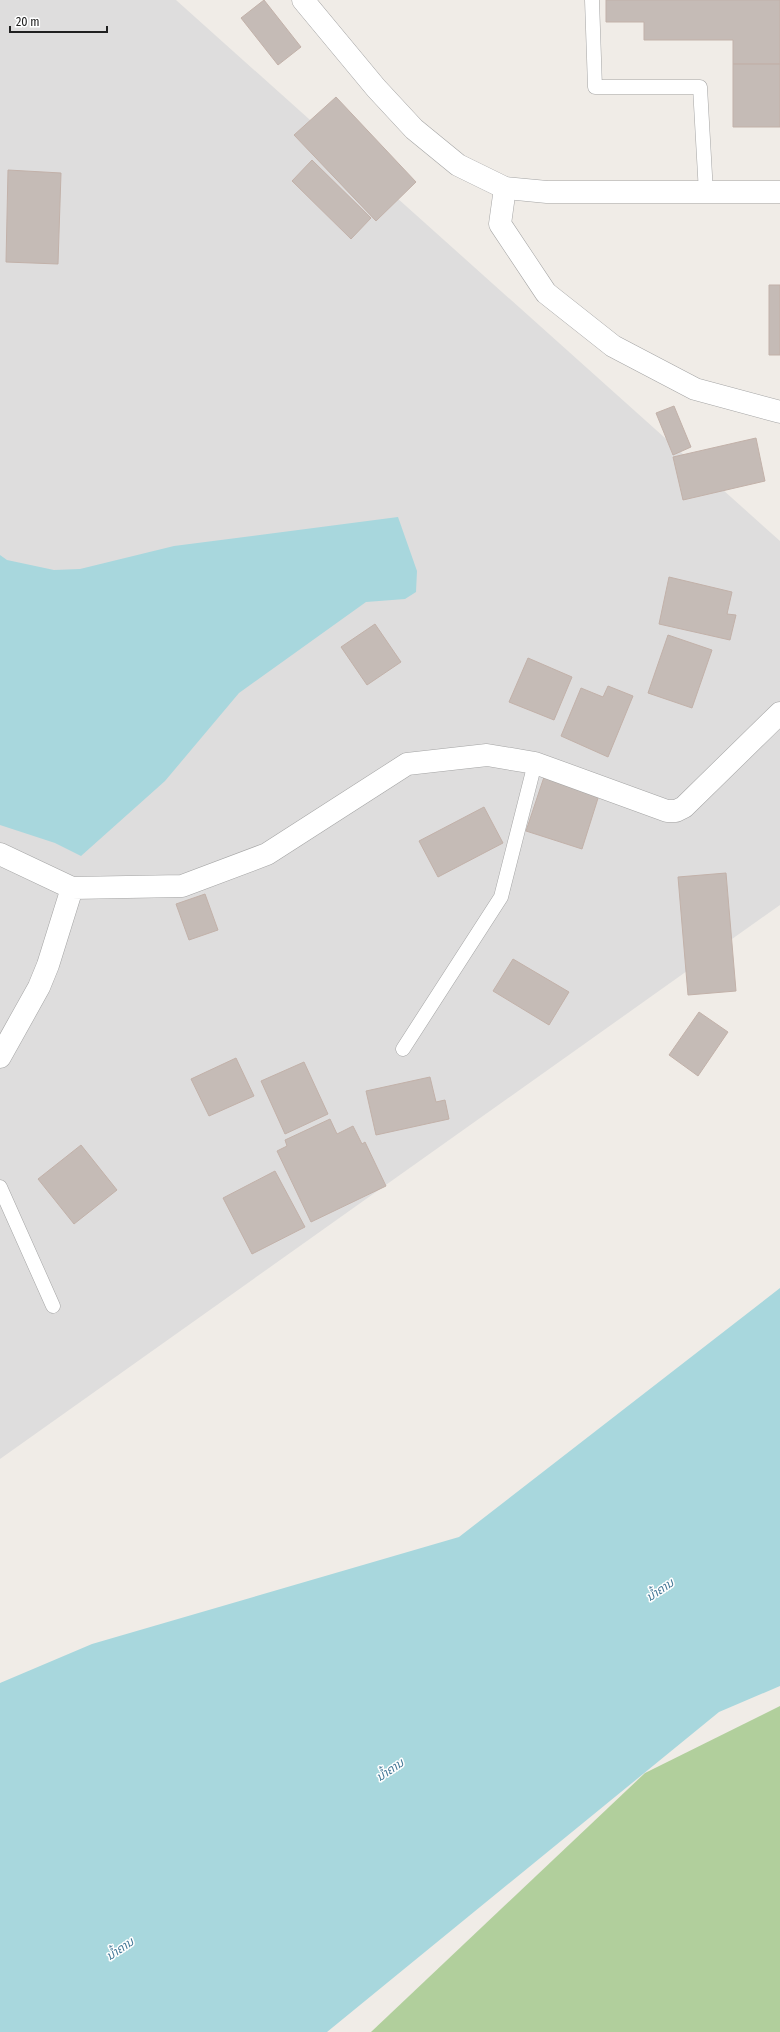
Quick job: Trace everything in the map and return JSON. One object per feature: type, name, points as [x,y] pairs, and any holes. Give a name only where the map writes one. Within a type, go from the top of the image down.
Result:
[{"type":"street","points":[[303,0],[376,88],[414,129],[458,165],[506,188],[548,192],[780,192]]},
{"type":"street","points":[[506,188],[500,224],[546,293],[613,346],[695,389],[780,416]]},
{"type":"street","points":[[0,854],[72,888],[182,886],[267,854],[407,764],[487,755],[535,763],[667,811],[676,811],[684,807],[780,713]]},
{"type":"street","points":[[0,1057],[39,987],[48,965],[72,888]]},
{"type":"lane","points":[[592,0],[595,87],[700,87],[706,193]]},
{"type":"lane","points":[[402,1049],[501,897],[535,763]]},
{"type":"lane","points":[[0,1187],[53,1306]]},
{"type":"shaded area","points":[[0,0],[176,0],[780,541],[780,905],[0,1459]]},
{"type":"green space","points":[[780,1706],[780,2032],[371,2032],[645,1773]]},
{"type":"water","points":[[398,517],[417,571],[416,592],[405,599],[366,602],[239,693],[165,781],[81,856],[55,843],[0,825],[0,555],[7,560],[54,570],[80,569],[174,546]]},
{"type":"water","name":"ນ້ຳຄານ","points":[[780,1288],[780,1686],[719,1712],[327,2032],[0,2032],[0,1683],[92,1644],[459,1537]]},
{"type":"building","points":[[264,0],[301,47],[278,65],[241,18]]},
{"type":"building","points":[[606,0],[780,0],[780,64],[733,64],[733,40],[644,40],[644,22],[606,22]]},
{"type":"building","points":[[733,64],[780,64],[780,127],[733,127]]},
{"type":"building","points":[[336,97],[416,182],[376,221],[294,135]]},
{"type":"building","points":[[312,160],[371,218],[351,239],[292,181]]},
{"type":"building","points":[[8,170],[61,173],[58,264],[6,262]]},
{"type":"building","points":[[769,285],[780,285],[780,355],[769,355]]},
{"type":"building","points":[[674,406],[691,447],[673,455],[656,413]]},
{"type":"building","points":[[756,438],[765,481],[683,500],[673,457]]},
{"type":"building","points":[[669,577],[732,592],[727,614],[736,615],[730,640],[659,624]]},
{"type":"building","points":[[375,624],[401,662],[367,685],[341,647]]},
{"type":"building","points":[[668,635],[712,650],[692,708],[648,693]]},
{"type":"building","points":[[528,658],[572,677],[554,720],[509,702]]},
{"type":"building","points":[[608,686],[633,696],[608,757],[561,736],[581,688],[603,697]]},
{"type":"building","points":[[544,777],[599,795],[582,849],[526,831]]},
{"type":"building","points":[[484,807],[503,843],[438,877],[419,841]]},
{"type":"building","points":[[726,873],[736,991],[688,995],[678,877]]},
{"type":"building","points":[[205,894],[218,930],[189,940],[176,904]]},
{"type":"building","points":[[513,959],[569,992],[549,1025],[493,991]]},
{"type":"building","points":[[699,1012],[728,1032],[698,1076],[669,1055]]},
{"type":"building","points":[[236,1058],[254,1096],[209,1116],[191,1079]]},
{"type":"building","points":[[304,1062],[328,1114],[285,1134],[261,1081]]},
{"type":"building","points":[[430,1077],[436,1102],[445,1100],[449,1119],[376,1135],[366,1091]]},
{"type":"building","points":[[330,1119],[337,1134],[353,1126],[362,1144],[365,1142],[386,1186],[311,1222],[277,1151],[287,1146],[285,1140]]},
{"type":"building","points":[[81,1145],[117,1190],[74,1224],[38,1179]]},
{"type":"building","points":[[275,1171],[305,1227],[252,1254],[223,1198]]}]
